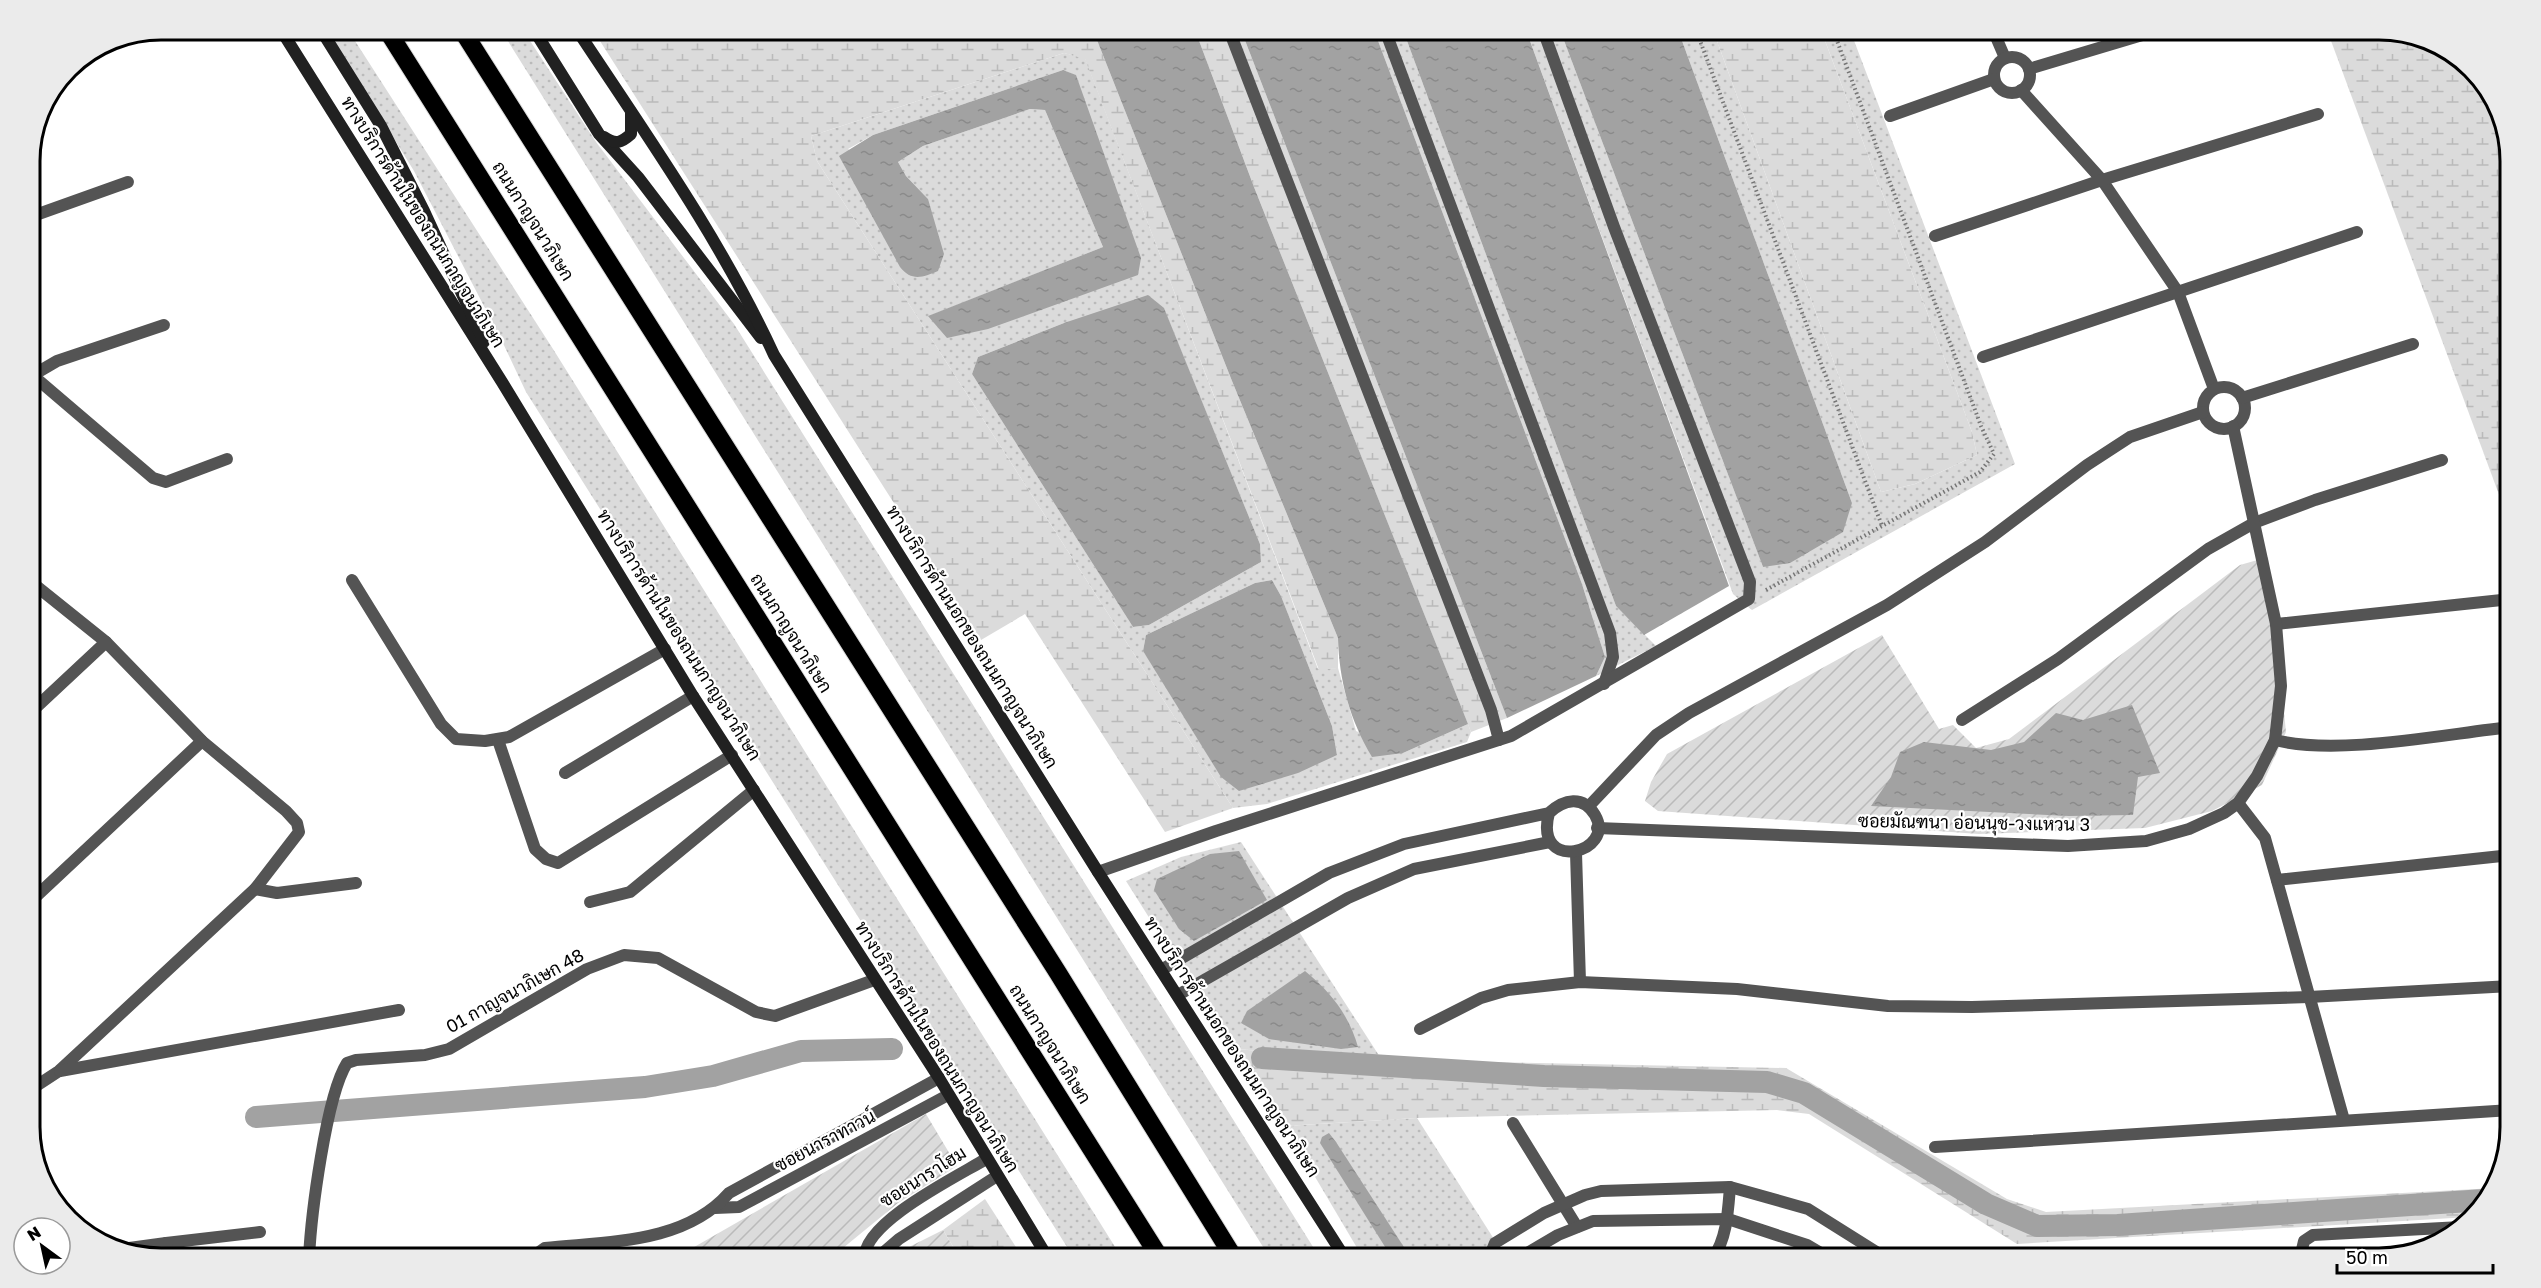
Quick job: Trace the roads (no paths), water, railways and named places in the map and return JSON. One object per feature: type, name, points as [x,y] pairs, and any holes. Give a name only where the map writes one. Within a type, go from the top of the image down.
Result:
[{"type":"highway","name":"ถนนกาญจนาภิเษก","points":[[394,41],[1154,1248]]},
{"type":"highway","points":[[469,41],[1059,974],[1228,1248]]},
{"type":"main road","name":"ทางบริการด้านในของถนนกาญจนาภิเษก","points":[[288,41],[502,382],[693,696],[939,1078],[1042,1248]]},
{"type":"main road","points":[[328,41],[381,126],[424,211],[502,382]]},
{"type":"main road","points":[[541,41],[599,134],[638,177],[774,355]]},
{"type":"main road","name":"ทางบริการด้านนอกของถนนกาญจนาภิเษก","points":[[584,41],[701,217],[750,303],[774,355],[1098,872],[1339,1248]]},
{"type":"main road","points":[[599,134],[612,143],[621,143],[631,134],[631,111]]},
{"type":"street","points":[[1389,40],[1610,633],[1613,657],[1604,684]]},
{"type":"street","points":[[1098,872],[1216,831],[1511,736],[1749,599],[1750,582],[1614,227],[1547,40]]},
{"type":"street","points":[[1998,40],[2005,58]]},
{"type":"street","points":[[2029,69],[2125,40]]},
{"type":"street","points":[[1233,41],[1491,710],[1499,740]]},
{"type":"street","points":[[2005,58],[2022,60],[2029,69],[2029,81],[2021,90],[2004,92],[1994,79],[1996,66],[2005,58]]},
{"type":"street","points":[[1890,116],[1994,79]]},
{"type":"street","points":[[2021,90],[2103,180],[2178,292],[2214,389]]},
{"type":"street","points":[[1935,236],[2103,180],[2318,114]]},
{"type":"street","points":[[41,214],[128,182]]},
{"type":"street","points":[[1983,357],[2357,232]]},
{"type":"street","points":[[41,369],[57,361],[164,325]]},
{"type":"street","points":[[2242,398],[2413,344]]},
{"type":"street","points":[[41,382],[153,478],[166,482],[227,459]]},
{"type":"street","points":[[2230,388],[2242,398],[2244,410],[2233,426],[2214,427],[2203,411],[2204,401],[2214,389],[2230,388]]},
{"type":"street","points":[[1589,806],[1656,735],[1689,714],[1887,605],[1985,542],[2087,465],[2130,437],[2203,411]]},
{"type":"street","name":"ซอยมัณฑนา อ่อนนุช-วงแหวน 3","points":[[1597,828],[2068,846],[2146,841],[2189,829],[2224,813],[2238,803],[2257,776],[2275,741],[2281,686],[2276,624],[2233,426]]},
{"type":"street","points":[[1962,720],[2058,658],[2208,549],[2254,523],[2315,500],[2442,460]]},
{"type":"street","points":[[352,580],[441,724],[456,739],[498,740],[554,714],[665,649]]},
{"type":"street","points":[[41,590],[106,642],[202,741],[286,811],[297,824],[299,832],[255,889],[59,1071],[41,1083]]},
{"type":"street","points":[[2276,624],[2500,600]]},
{"type":"street","points":[[41,703],[106,642]]},
{"type":"street","points":[[565,773],[693,696]]},
{"type":"street","points":[[2275,741],[2298,746],[2370,743],[2500,728]]},
{"type":"street","points":[[498,740],[535,849],[546,859],[558,863],[732,755]]},
{"type":"street","points":[[41,892],[202,741]]},
{"type":"street","points":[[590,902],[630,892],[754,790]]},
{"type":"street","points":[[1161,970],[1329,873],[1404,844],[1549,813],[1560,803],[1575,800],[1589,806],[1597,818],[1597,833],[1590,846],[1576,853],[1562,851],[1550,842],[1545,828],[1549,813]]},
{"type":"street","points":[[2238,803],[2265,838],[2344,1120]]},
{"type":"street","points":[[1178,995],[1348,898],[1414,869],[1550,842]]},
{"type":"street","points":[[1576,853],[1580,982]]},
{"type":"street","points":[[2277,880],[2500,856]]},
{"type":"street","points":[[255,889],[277,893],[356,883]]},
{"type":"street","name":"01 กาญจนาภิเษก 48","points":[[310,1248],[325,1140],[341,1076],[347,1063],[356,1060],[425,1055],[449,1049],[587,969],[624,955],[658,958],[756,1012],[775,1016],[874,980]]},
{"type":"street","points":[[1420,1029],[1481,998],[1508,990],[1580,982],[1737,989],[1888,1006],[1972,1007],[2309,997],[2500,987]]},
{"type":"street","points":[[59,1071],[399,1010]]},
{"type":"street","name":"ซอยนาราทาวน์","points":[[545,1248],[658,1235],[692,1223],[715,1208],[729,1193],[939,1078]]},
{"type":"street","name":"ซอยนาราทาวน์","points":[[715,1208],[739,1208],[948,1095]]},
{"type":"street","points":[[1935,1147],[2500,1111]]},
{"type":"street","points":[[1513,1123],[1577,1227]]},
{"type":"street","name":"ซอยนาราโฮม","points":[[868,1248],[871,1238],[886,1221],[986,1159]]},
{"type":"street","points":[[889,1248],[997,1176]]},
{"type":"street","points":[[1719,1248],[1728,1219],[1730,1187]]},
{"type":"street","points":[[1493,1248],[1495,1243],[1564,1203],[1601,1191],[1730,1187],[1808,1209],[1870,1248]]},
{"type":"street","points":[[1538,1248],[1577,1227],[1607,1219],[1728,1219],[1812,1248]]},
{"type":"street","points":[[2302,1248],[2304,1241],[2313,1235],[2446,1228]]},
{"type":"street","points":[[145,1246],[260,1232]]},
{"type":"street","points":[[166,1243],[167,1248]]},
{"type":"water","points":[[1378,40],[1582,584],[1605,657],[1596,676],[1507,718],[1245,41]]},
{"type":"water","points":[[1407,40],[1530,40],[1729,586],[1644,635],[1616,606]]},
{"type":"water","points":[[1564,40],[1682,40],[1852,503],[1843,532],[1790,563],[1763,567]]},
{"type":"water","points":[[1097,41],[1199,41],[1254,187],[1468,724],[1403,753],[1372,757],[1347,700],[1343,685],[1338,638],[1232,381]]},
{"type":"water","points":[[1063,70],[1076,75],[1141,258],[1138,275],[988,329],[947,338],[928,316],[1103,247],[1045,110],[1030,109],[923,146],[898,162],[906,176],[928,199],[944,254],[938,271],[922,277],[908,275],[900,267],[839,156],[873,135]]},
{"type":"water","points":[[1148,295],[1164,308],[1260,544],[1261,562],[1149,625],[1133,627],[972,374],[978,357],[1064,323]]},
{"type":"water","points":[[1272,580],[1281,596],[1332,726],[1337,755],[1298,773],[1239,791],[1221,777],[1143,651],[1146,635],[1255,583]]},
{"type":"water","points":[[2132,705],[2160,773],[2138,777],[2133,815],[2069,816],[1871,806],[1891,777],[1900,752],[1924,742],[1991,750],[2024,742],[2056,713],[2083,720]]},
{"type":"water","points":[[1239,851],[1267,900],[1194,941],[1179,929],[1154,890],[1157,879],[1210,854]]},
{"type":"water","points":[[1305,971],[1338,1005],[1358,1047],[1341,1049],[1269,1039],[1241,1023],[1247,1011]]},
{"type":"water","points":[[1329,1133],[1336,1142],[1405,1248],[1386,1248],[1320,1143],[1322,1137]]},
{"type":"waterway","points":[[256,1117],[645,1087],[713,1076],[801,1051],[892,1049]]},
{"type":"waterway","points":[[1262,1058],[1544,1076],[1767,1082],[1804,1093],[1986,1204],[2037,1226],[2118,1225],[2475,1201]]}]
